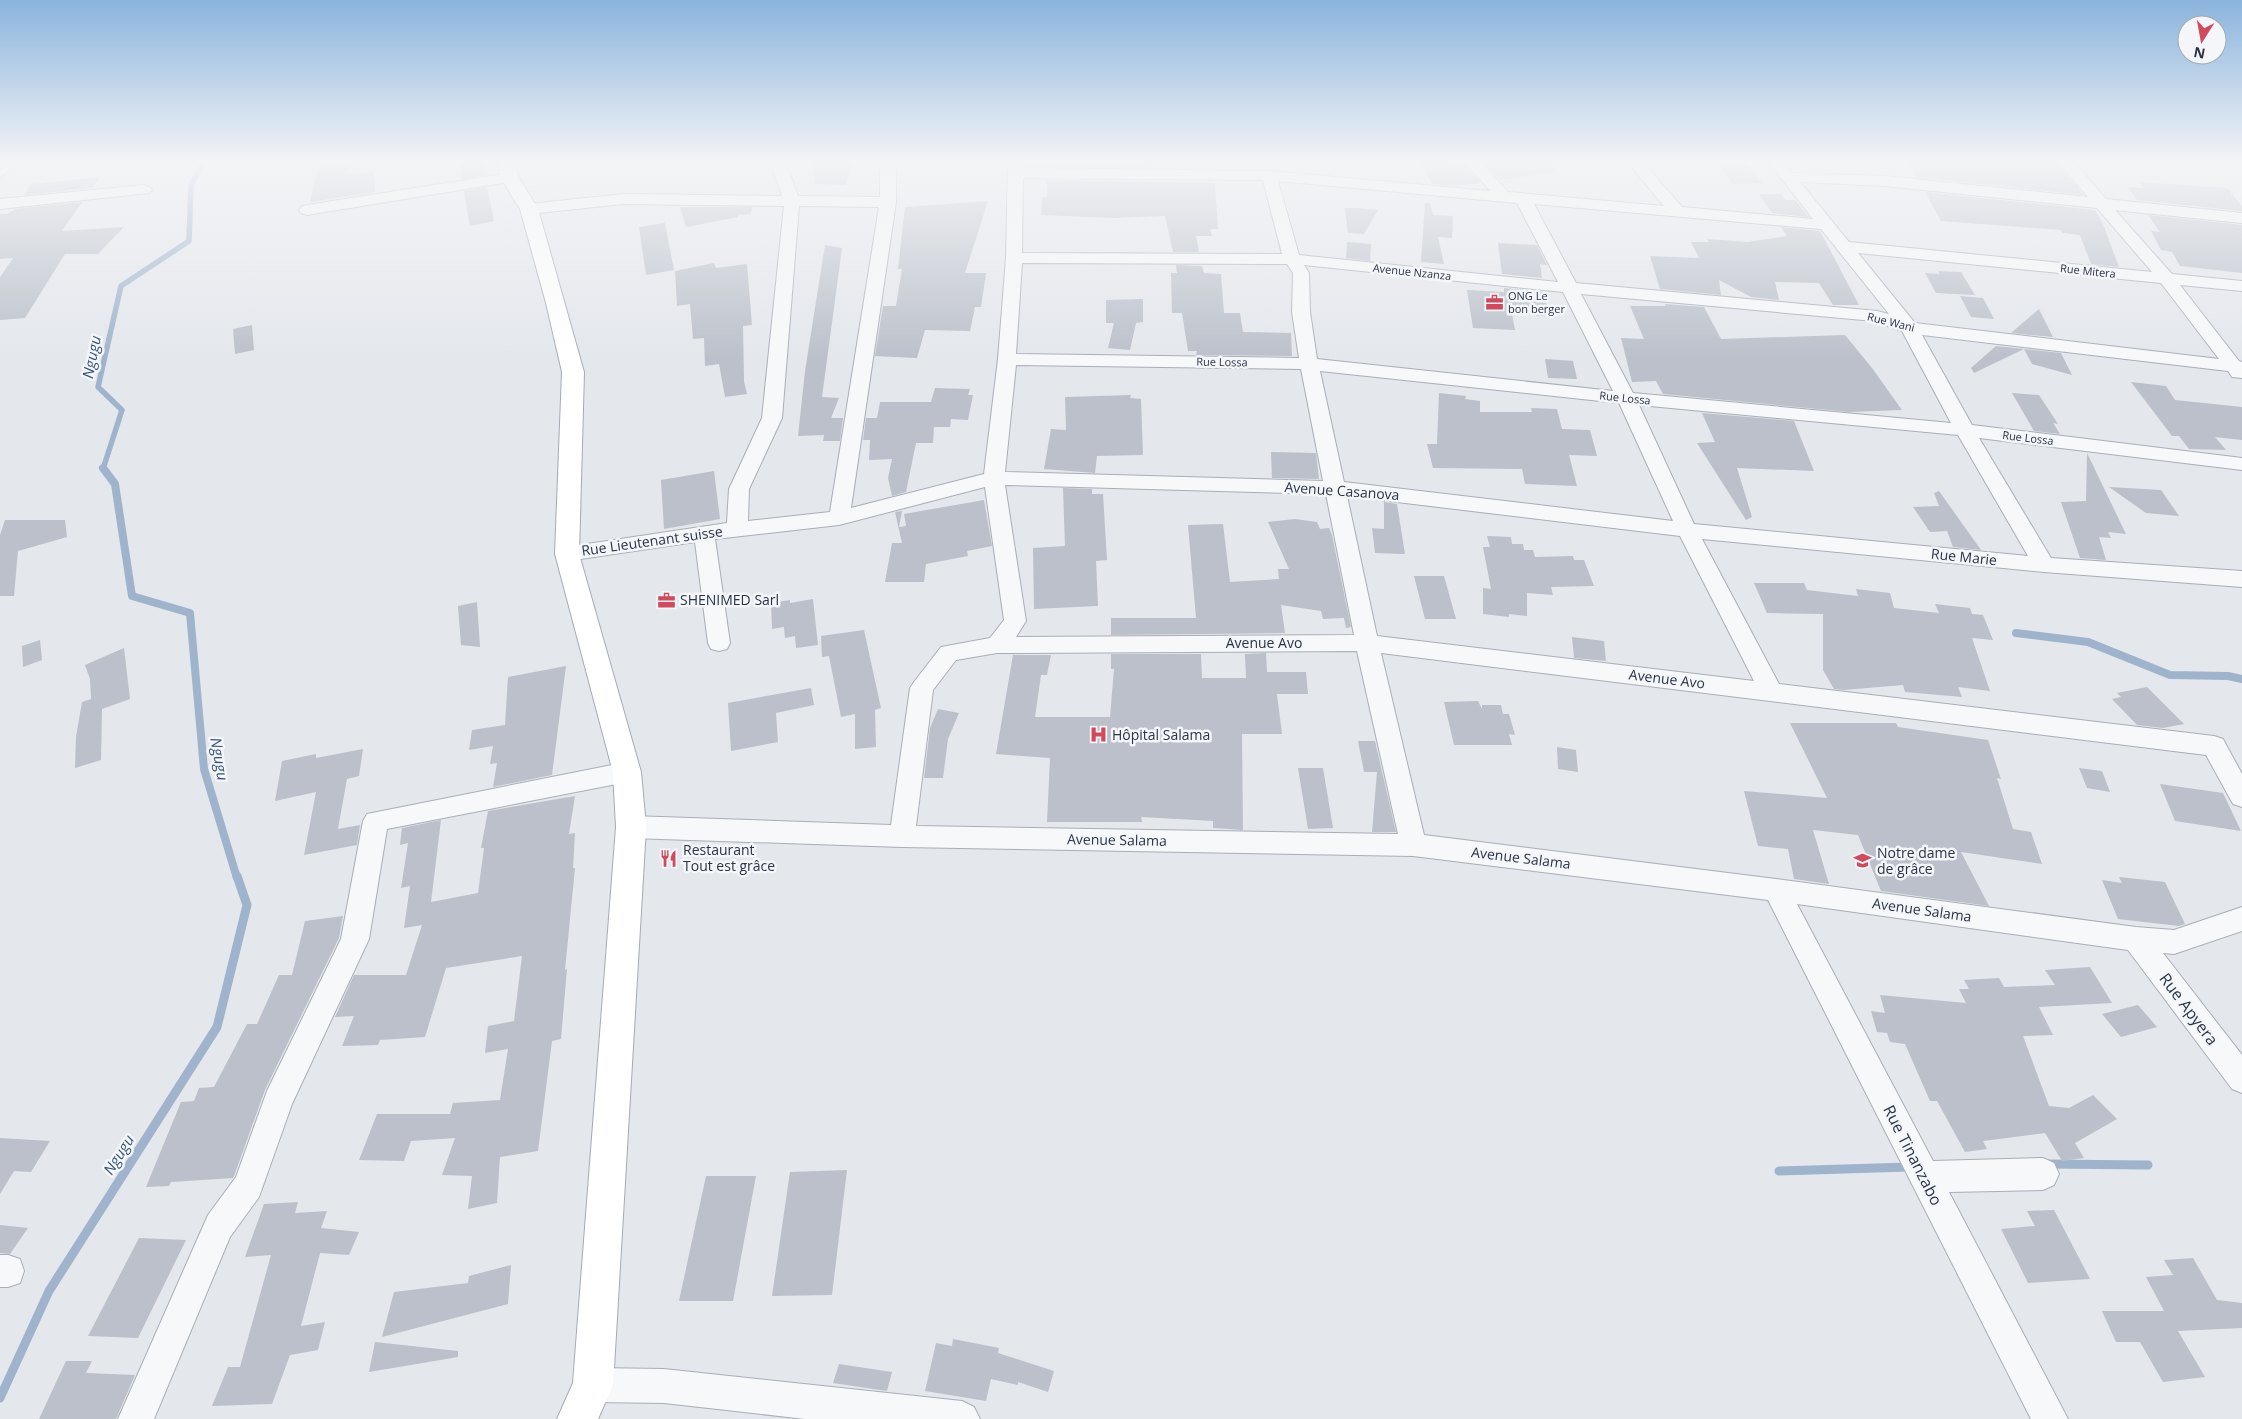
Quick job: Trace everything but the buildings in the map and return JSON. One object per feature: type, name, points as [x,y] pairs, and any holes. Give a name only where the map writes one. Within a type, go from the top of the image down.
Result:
[{"type":"main road","points":[[534,226],[573,372],[567,554],[627,772],[631,828],[592,1386],[577,1419]]},
{"type":"street","points":[[737,529],[739,489],[772,418],[790,226]]},
{"type":"street","points":[[839,518],[884,226]]},
{"type":"street","points":[[997,644],[1015,621],[994,478],[1007,359],[1015,226]]},
{"type":"street","points":[[1283,226],[1292,260],[1301,273],[1301,312],[1309,364],[1367,643],[1413,845]]},
{"type":"street","points":[[1537,226],[1626,398],[1688,530],[1770,691]]},
{"type":"street","points":[[1828,226],[1910,328],[1965,430],[2044,565]]},
{"type":"street","points":[[2121,226],[2167,279],[2239,369]]},
{"type":"street","name":"Rue Mitera","points":[[1845,247],[2242,286]]},
{"type":"street","name":"Avenue Nzanza","points":[[1014,258],[1292,260],[1569,288]]},
{"type":"street","name":"Rue Wani","points":[[1569,288],[1877,316],[1910,328],[2239,369]]},
{"type":"street","name":"Rue Lossa","points":[[1007,359],[1309,364],[1626,398],[1965,430],[2242,464]]},
{"type":"street","name":"Avenue Casanova","points":[[839,518],[994,478],[1335,488],[1688,530]]},
{"type":"street","name":"Rue Lieutenant suisse","points":[[567,554],[737,529],[839,518]]},
{"type":"street","name":"Rue Marie","points":[[1688,530],[2044,565],[2242,579]]},
{"type":"street","points":[[704,534],[719,643]]},
{"type":"street","name":"Avenue Avo","points":[[902,836],[922,688],[949,653],[997,644],[1367,643],[1770,691],[2214,746],[2242,797]]},
{"type":"street","points":[[136,1419],[218,1226],[248,1186],[278,1101],[356,939],[376,821],[627,772]]},
{"type":"street","name":"Avenue Salama","points":[[631,828],[902,836],[1413,845],[1776,890],[2136,939],[2174,942],[2242,919]]},
{"type":"street","name":"Rue Tinanzabo","points":[[1776,890],[2050,1419]]},
{"type":"street","name":"Rue Apyera","points":[[2136,939],[2242,1079]]},
{"type":"street","points":[[1924,1177],[2043,1174]]},
{"type":"street","points":[[592,1386],[664,1386],[962,1419]]},
{"type":"waterway","name":"Ngugu","points":[[103,468],[122,410],[98,387],[121,286],[189,241],[190,226]]},
{"type":"waterway","name":"Ngugu","points":[[103,468],[115,484],[132,596],[190,613],[204,769],[237,878]]},
{"type":"waterway","points":[[2016,633],[2088,642],[2170,675],[2228,676],[2242,679]]},
{"type":"waterway","name":"Ngugu","points":[[0,1398],[49,1291],[217,1027],[247,905],[237,876]]},
{"type":"waterway","points":[[2046,1164],[2148,1165]]},
{"type":"waterway","points":[[1779,1171],[1909,1167]]},
{"type":"place","name":"ONG Le bon berger","points":[[1494,302]]},
{"type":"place","name":"SHENIMED Sarl","points":[[666,600]]},
{"type":"place","name":"Hôpital Salama","points":[[1098,735]]},
{"type":"place","name":"Restaurant Tout est grâce","points":[[669,858]]},
{"type":"place","name":"Notre dame de grâce","points":[[1863,861]]}]
